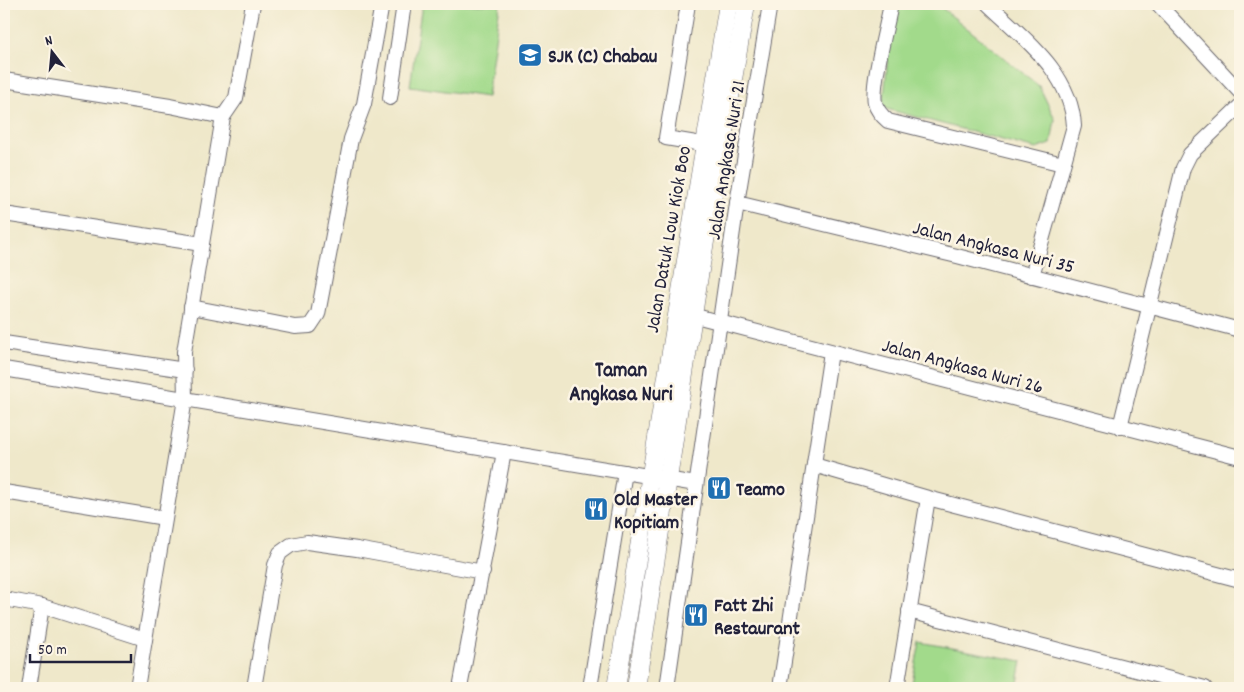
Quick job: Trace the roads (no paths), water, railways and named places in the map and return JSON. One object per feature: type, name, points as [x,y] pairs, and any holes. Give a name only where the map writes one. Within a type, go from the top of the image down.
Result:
[{"type":"main road","name":"Jalan Datuk Low Kiok Boo","points":[[616,688],[650,476],[685,313],[713,145],[728,4]]},
{"type":"main road","name":"Jalan Datuk Low Kiok Boo","points":[[713,145],[746,4]]},
{"type":"main road","name":"Jalan Datuk Low Kiok Boo","points":[[636,688],[668,479],[685,313]]},
{"type":"street","points":[[137,688],[184,399],[184,352],[223,117],[236,98],[253,4]]},
{"type":"street","points":[[191,307],[295,327],[310,326],[315,321],[318,314],[351,139],[364,104],[382,4]]},
{"type":"street","points":[[390,98],[404,4]]},
{"type":"street","points":[[688,4],[666,138],[713,145]]},
{"type":"street","name":"Jalan Angkasa Nuri 21","points":[[667,688],[737,204],[770,4]]},
{"type":"street","points":[[891,4],[874,92],[877,111],[888,121],[1063,164]]},
{"type":"street","points":[[988,4],[1048,62],[1066,91],[1073,109],[1074,126],[1032,276]]},
{"type":"street","points":[[1158,4],[1240,92]]},
{"type":"street","points":[[4,80],[170,106],[223,117]]},
{"type":"street","points":[[1120,427],[1182,168],[1190,154],[1240,106]]},
{"type":"street","name":"Jalan Angkasa Nuri 35","points":[[737,204],[1032,276],[1240,330]]},
{"type":"street","points":[[4,214],[202,244]]},
{"type":"street","name":"Jalan Angkasa Nuri 26","points":[[685,313],[1240,458]]},
{"type":"street","points":[[4,343],[185,370]]},
{"type":"street","points":[[780,688],[831,352]]},
{"type":"street","points":[[4,369],[696,484]]},
{"type":"street","points":[[460,688],[504,452]]},
{"type":"street","points":[[814,464],[928,498],[1240,580]]},
{"type":"street","points":[[590,688],[625,472]]},
{"type":"street","points":[[4,492],[165,518]]},
{"type":"street","points":[[897,688],[928,498]]},
{"type":"street","points":[[254,688],[275,565],[280,553],[291,545],[307,542],[357,548],[483,572]]},
{"type":"street","points":[[4,599],[42,606],[145,639]]},
{"type":"street","points":[[29,688],[42,606]]},
{"type":"street","points":[[909,611],[1205,688]]},
{"type":"place","name":"SJK (C) Chabau","points":[[530,55]]},
{"type":"place","name":"Teamo","points":[[719,488]]},
{"type":"place","name":"Old Master Kopitiam","points":[[596,509]]},
{"type":"place","name":"Fatt Zhi Restaurant","points":[[696,615]]},
{"type":"district","name":"Taman Angkasa Nuri","points":[[621,381]]}]
